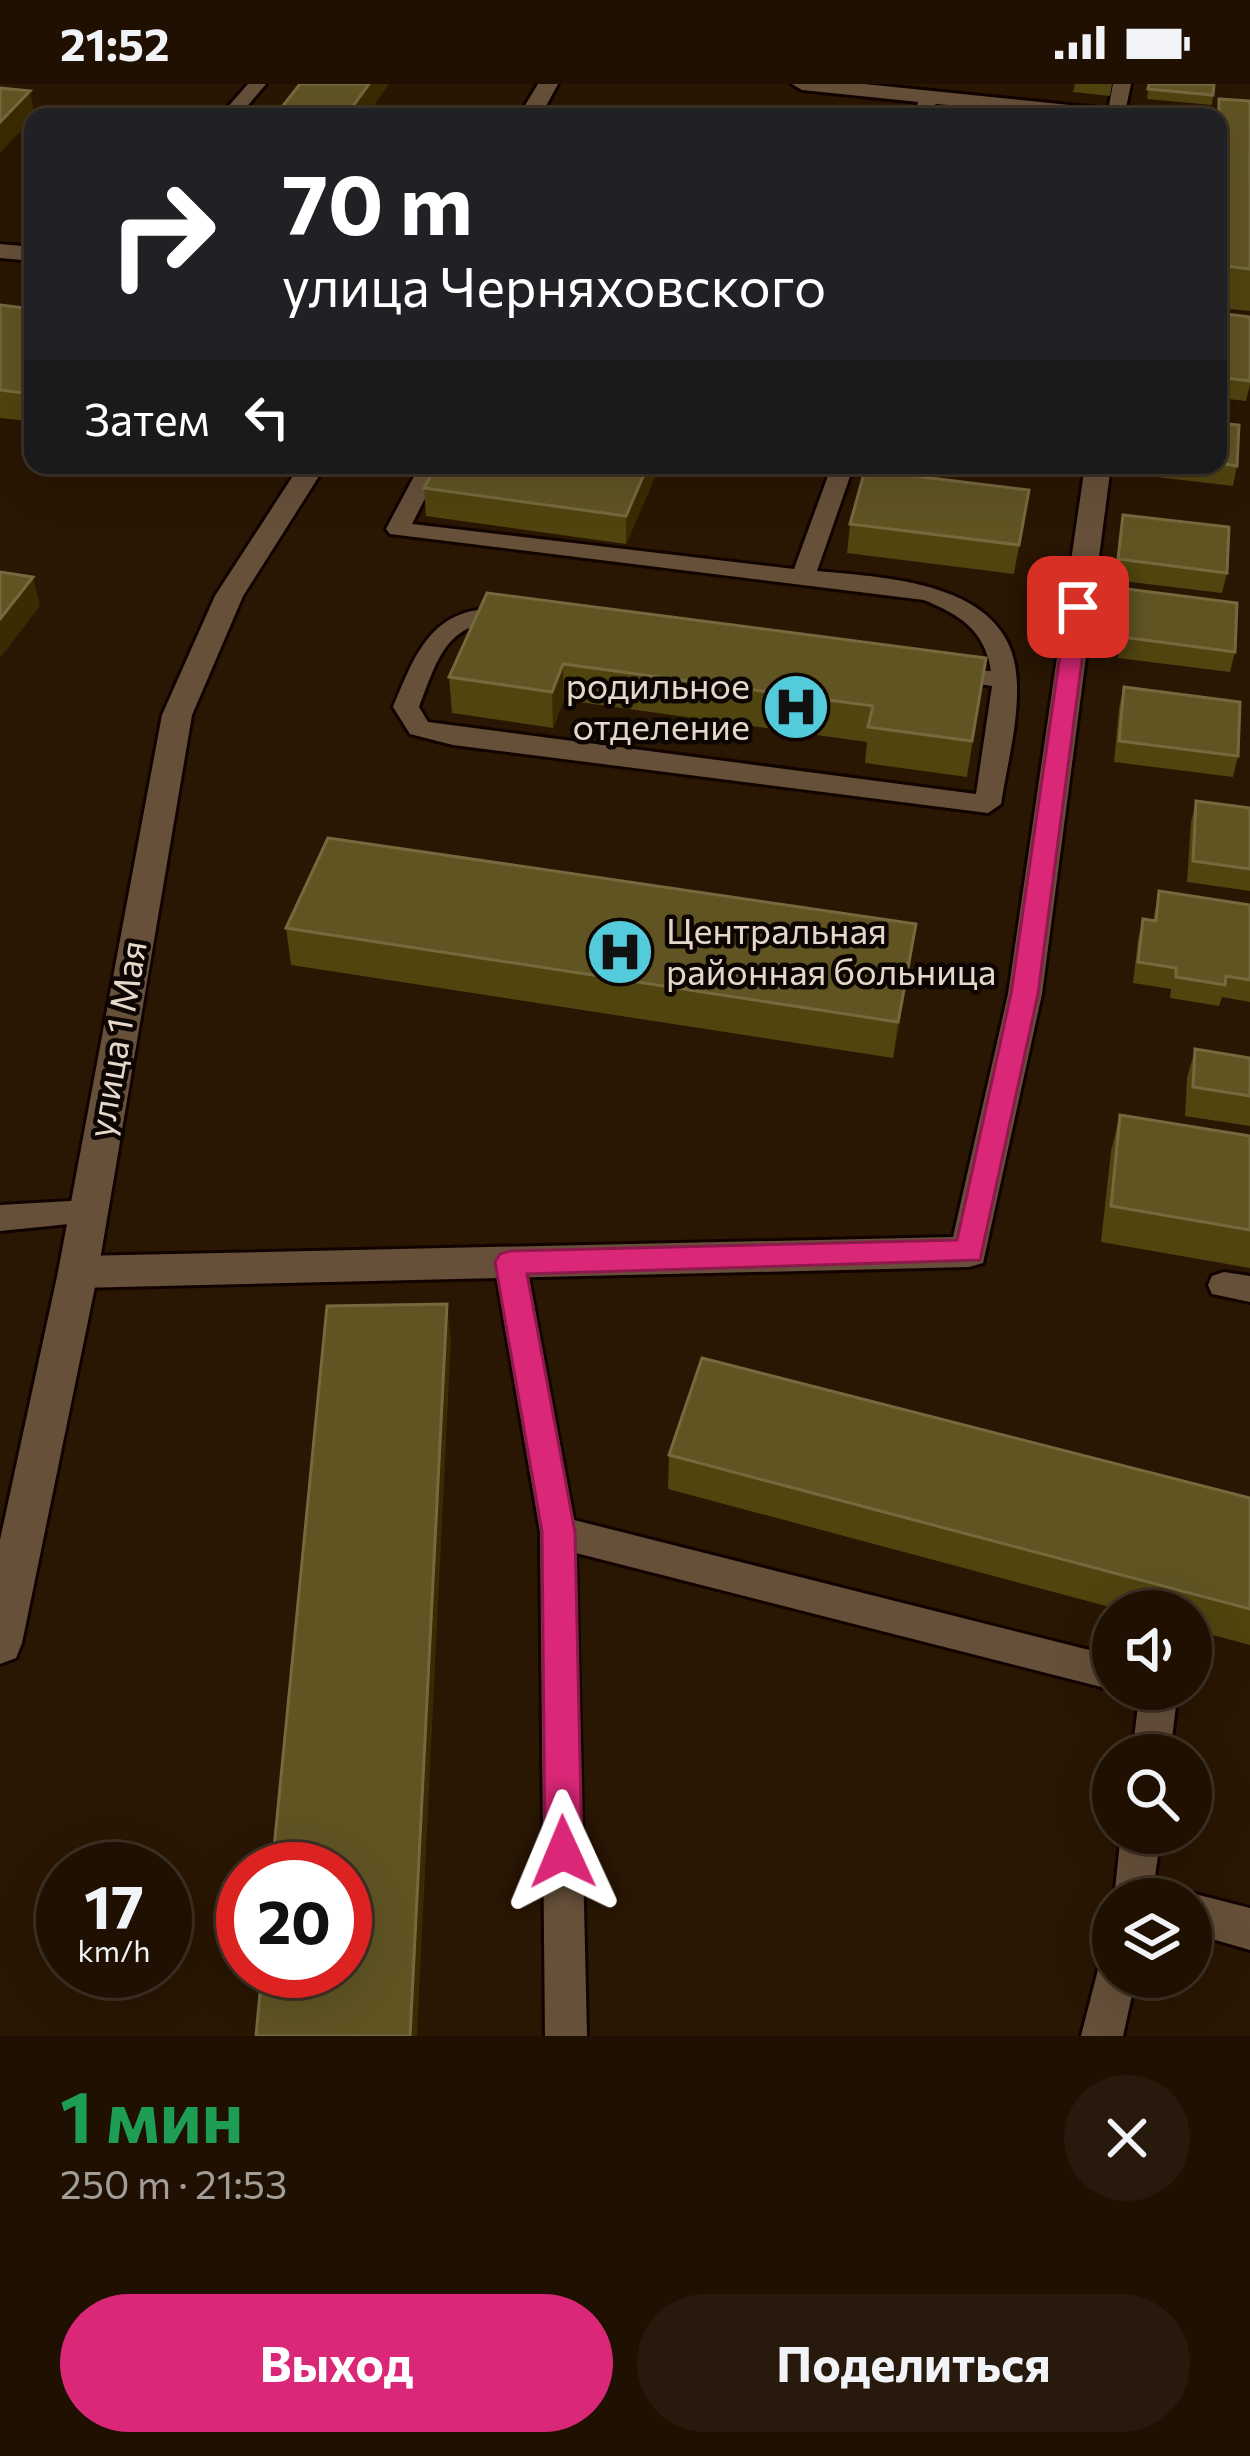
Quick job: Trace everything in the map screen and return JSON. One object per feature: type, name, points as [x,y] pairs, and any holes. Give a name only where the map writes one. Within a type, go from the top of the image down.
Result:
[{"type":"street","points":[[802,84],[1028,108]]},
{"type":"street","name":"улица 1 Мая","points":[[0,1643],[78,1272],[177,715],[229,596],[307,474]]},
{"type":"street","points":[[78,1272],[969,1252],[1024,994],[1097,474]]},
{"type":"lane","points":[[236,108],[256,84]]},
{"type":"lane","points":[[426,474],[398,529],[946,598],[985,623],[1001,648],[1005,680],[988,804],[453,737],[419,728],[406,706],[436,640],[454,621],[488,615],[535,621]]},
{"type":"lane","points":[[803,577],[840,474]]},
{"type":"lane","points":[[911,668],[1005,680]]},
{"type":"lane","points":[[0,1218],[88,1212]]},
{"type":"lane","points":[[510,1262],[559,1532],[566,2036]]},
{"type":"lane","points":[[559,1532],[1092,1668]]},
{"type":"lane","points":[[1212,1919],[1250,1929]]},
{"type":"lane","points":[[1102,2036],[1110,1998]]},
{"type":"building","points":[[300,84],[369,84],[352,108],[281,108]]},
{"type":"building","points":[[1149,84],[1214,84],[1213,95],[1148,89]]},
{"type":"building","points":[[0,88],[30,91],[0,122]]},
{"type":"building","points":[[1219,99],[1250,101],[1250,269],[1227,266],[1227,108],[1219,108]]},
{"type":"building","points":[[0,305],[24,308],[24,392],[0,390]]},
{"type":"building","points":[[1227,314],[1250,317],[1250,381],[1227,378]]},
{"type":"building","points":[[1227,424],[1239,425],[1237,466],[1227,464]]},
{"type":"building","points":[[432,474],[644,474],[626,516],[424,488]]},
{"type":"building","points":[[864,474],[1029,490],[1019,545],[850,524]]},
{"type":"building","points":[[1123,515],[1229,527],[1227,573],[1118,559]]},
{"type":"building","points":[[0,572],[33,577],[0,619]]},
{"type":"building","points":[[1127,589],[1237,603],[1235,652],[1122,637]]},
{"type":"building","points":[[487,593],[986,658],[972,741],[868,727],[873,706],[563,664],[552,692],[449,677]]},
{"type":"building","points":[[1124,687],[1240,702],[1238,756],[1119,741]]},
{"type":"building","points":[[1196,801],[1250,808],[1250,869],[1193,861]]},
{"type":"building","points":[[328,838],[916,924],[898,1022],[286,928]]},
{"type":"building","points":[[1159,891],[1250,905],[1250,980],[1226,976],[1225,985],[1176,977],[1176,968],[1138,962],[1143,919],[1156,921]]},
{"type":"building","points":[[1195,1049],[1250,1058],[1250,1096],[1193,1087]]},
{"type":"building","points":[[1120,1115],[1250,1136],[1250,1230],[1111,1206]]},
{"type":"building","points":[[447,1304],[410,2036],[256,2036],[260,1998],[372,1998],[372,1842],[275,1842],[327,1306]]},
{"type":"building","points":[[702,1358],[1250,1498],[1250,1609],[1212,1599],[1212,1590],[1178,1590],[669,1455]]},
{"type":"place","name":"родильное отделение","points":[[796,707]]},
{"type":"place","name":"Центральная районная больница","points":[[620,952]]},
{"type":"route","points":[[563,1852],[559,1532],[510,1262],[969,1252],[1024,994],[1078,607]]}]
